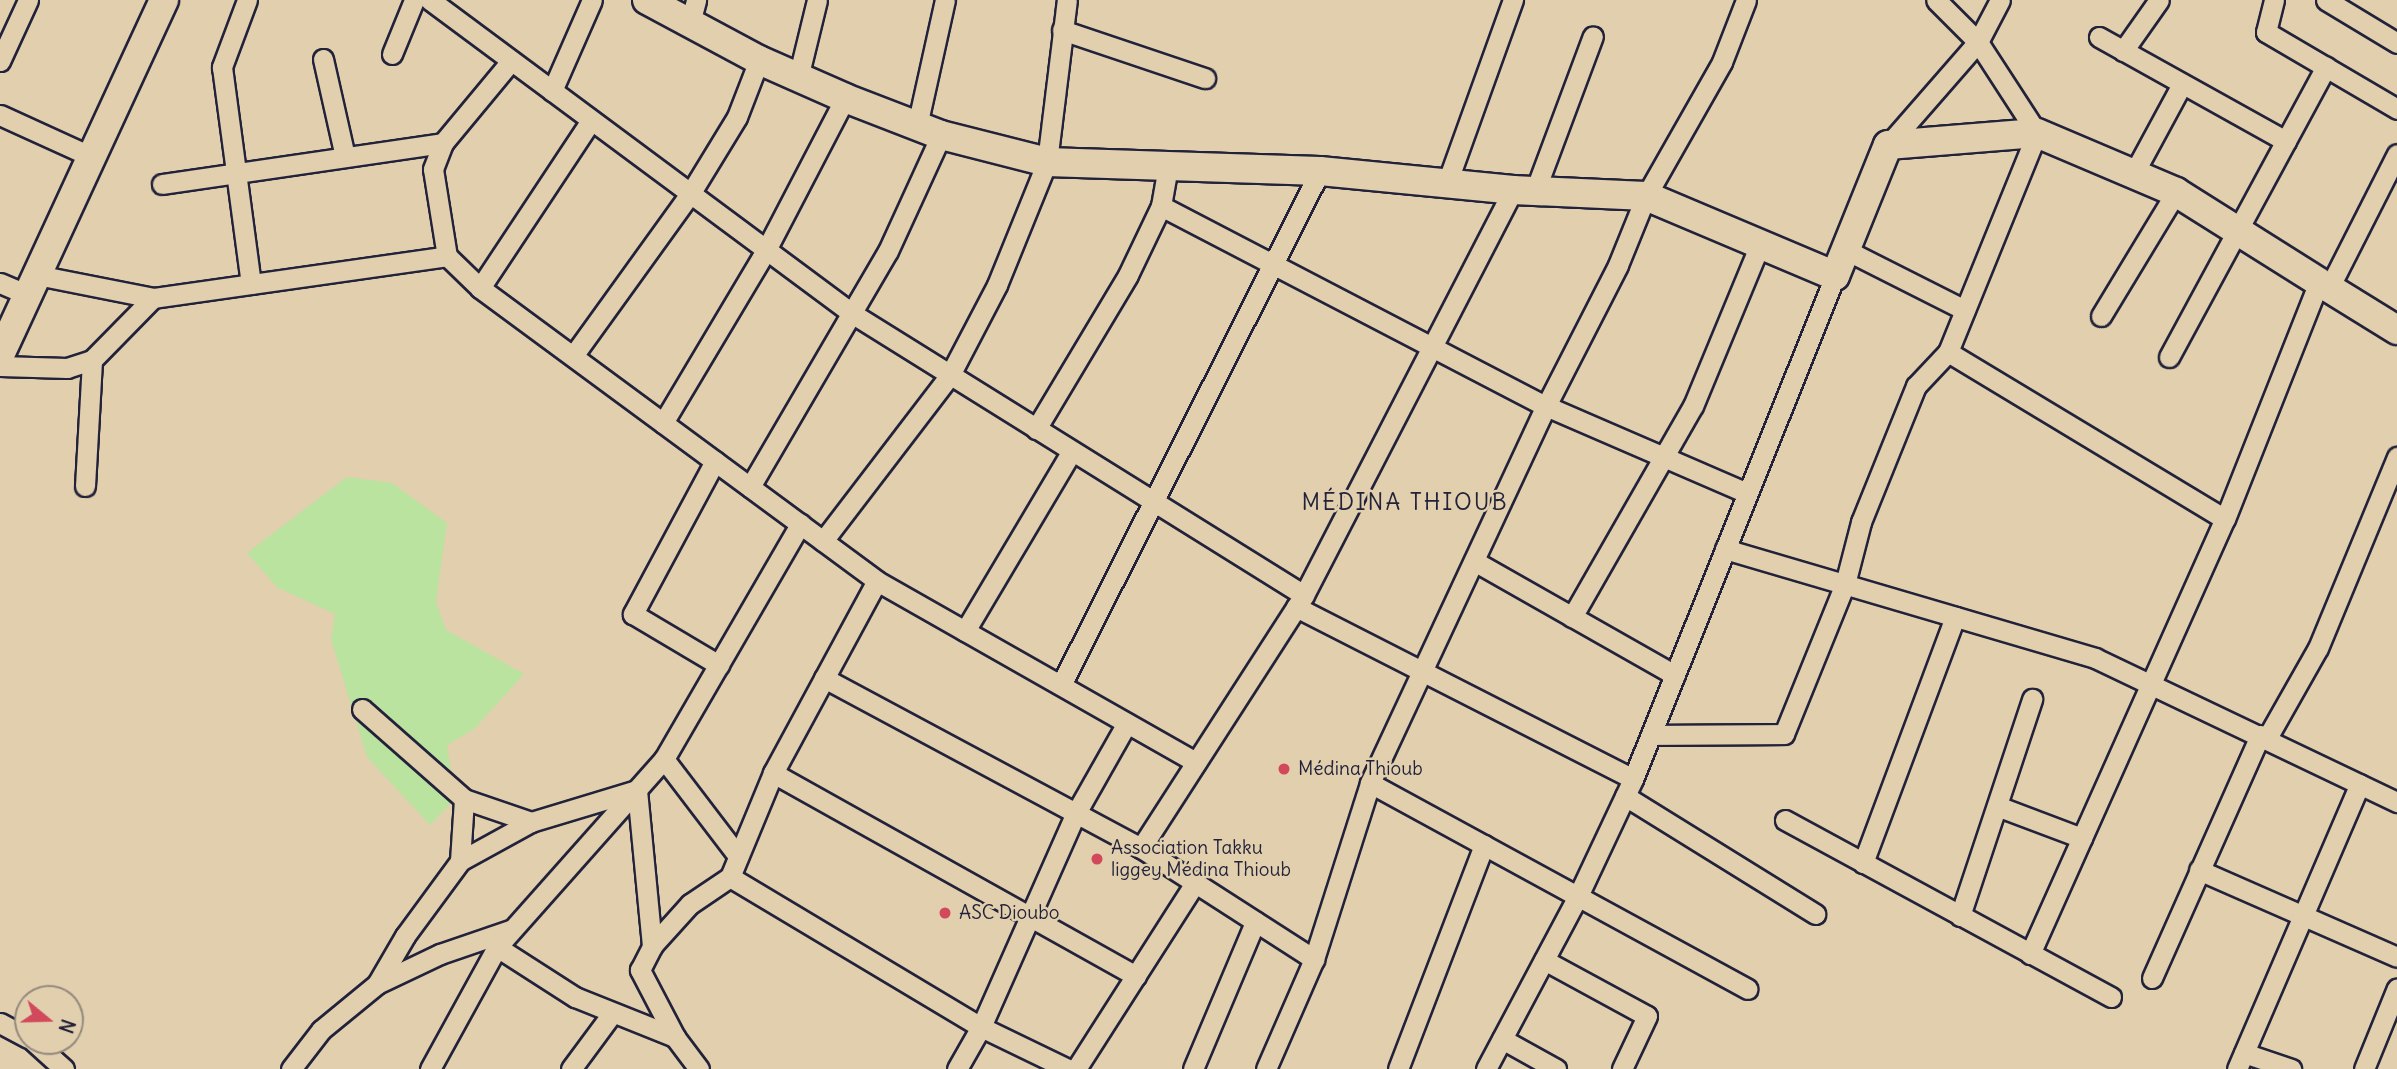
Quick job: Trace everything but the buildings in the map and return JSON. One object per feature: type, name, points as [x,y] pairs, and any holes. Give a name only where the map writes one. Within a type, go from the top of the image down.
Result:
[{"type":"street","points":[[0,61],[28,0]]},
{"type":"street","points":[[0,355],[164,0]]},
{"type":"street","points":[[247,0],[222,67],[251,284]]},
{"type":"street","points":[[552,91],[592,0]]},
{"type":"street","points":[[647,0],[693,12],[759,60],[845,98],[929,131],[1047,162],[1320,171],[1524,190],[1646,196],[1760,244],[1840,263],[1965,310]]},
{"type":"street","points":[[798,78],[817,0]]},
{"type":"street","points":[[750,487],[888,251],[929,131],[945,0]]},
{"type":"street","points":[[823,541],[950,375],[997,285],[1047,162],[1067,0]]},
{"type":"street","points":[[1447,183],[1513,0]]},
{"type":"street","points":[[1936,0],[1978,42],[2038,133]]},
{"type":"street","points":[[1486,1069],[1578,896],[1629,788],[1888,145],[1978,42],[2000,0]]},
{"type":"street","points":[[2123,51],[2159,0]]},
{"type":"street","points":[[2274,0],[2266,32],[2397,109]]},
{"type":"street","points":[[2326,0],[2397,43]]},
{"type":"street","points":[[392,54],[415,1],[511,61],[853,314],[1154,502],[1300,601],[1629,788],[1815,914]]},
{"type":"street","points":[[1266,1069],[1314,959],[1370,783],[1546,406],[1618,265],[1646,196],[1722,62],[1744,1]]},
{"type":"street","points":[[1062,30],[1205,78]]},
{"type":"street","points":[[1141,848],[1300,601],[1432,346],[1524,190],[1594,36]]},
{"type":"street","points":[[2098,37],[2286,141]]},
{"type":"street","points":[[323,59],[345,157]]},
{"type":"street","points":[[573,356],[690,194],[737,117],[759,60]]},
{"type":"street","points":[[511,61],[443,143],[433,169],[447,256],[480,288],[877,581],[1196,762]]},
{"type":"street","points":[[2169,357],[2326,67]]},
{"type":"street","points":[[2135,171],[2182,84]]},
{"type":"street","points":[[663,423],[766,250],[845,98]]},
{"type":"street","points":[[0,115],[92,157]]},
{"type":"street","points":[[480,288],[591,120]]},
{"type":"street","points":[[1651,735],[1784,734],[1844,584],[1861,522],[1916,386],[1948,352],[2038,133]]},
{"type":"street","points":[[1888,145],[2038,133],[2135,171],[2176,192],[2236,232],[2397,330]]},
{"type":"street","points":[[162,184],[443,143]]},
{"type":"street","points":[[2030,954],[2225,519],[2324,285],[2397,154]]},
{"type":"street","points":[[1036,429],[1128,275],[1161,206],[1168,167]]},
{"type":"street","points":[[1061,685],[1320,171]]},
{"type":"street","points":[[2101,316],[2176,192]]},
{"type":"street","points":[[1161,206],[1546,406],[1747,493]]},
{"type":"street","points":[[1572,617],[1693,405],[1760,244]]},
{"type":"street","points":[[0,283],[153,298],[447,256]]},
{"type":"street","points":[[0,366],[67,368],[92,359],[153,298]]},
{"type":"street","points":[[1948,352],[2225,519]]},
{"type":"street","points":[[86,486],[92,359]]},
{"type":"street","points":[[965,631],[1072,451]]},
{"type":"street","points":[[2152,978],[2199,870],[2263,736],[2318,648],[2397,457]]},
{"type":"street","points":[[715,461],[633,614],[719,665]]},
{"type":"street","points":[[430,1069],[497,947],[664,759],[800,524]]},
{"type":"street","points":[[1725,549],[2095,658],[2153,682],[2397,802]]},
{"type":"street","points":[[1474,561],[1675,675]]},
{"type":"street","points":[[699,1069],[675,1037],[640,970],[652,946],[690,904],[730,877],[773,773],[877,581]]},
{"type":"street","points":[[1863,863],[1955,617]]},
{"type":"street","points":[[824,678],[1141,848],[1314,959]]},
{"type":"street","points":[[1960,916],[2032,699]]},
{"type":"street","points":[[362,709],[464,799],[531,822]]},
{"type":"street","points":[[957,1069],[981,1027],[1076,813],[1127,723]]},
{"type":"street","points":[[664,759],[738,856]]},
{"type":"street","points":[[773,773],[1136,976]]},
{"type":"street","points":[[1370,783],[1748,989]]},
{"type":"street","points":[[2291,1069],[2241,1061],[2360,783]]},
{"type":"street","points":[[377,984],[405,936],[460,862],[531,822],[637,790]]},
{"type":"street","points":[[637,790],[652,946]]},
{"type":"street","points":[[460,862],[464,799]]},
{"type":"street","points":[[1997,806],[2082,838]]},
{"type":"street","points":[[1785,820],[2111,997]]},
{"type":"street","points":[[1398,1069],[1484,845]]},
{"type":"street","points":[[2199,870],[2397,957]]},
{"type":"street","points":[[730,877],[981,1027],[1068,1069]]},
{"type":"street","points":[[1076,1069],[1195,883]]},
{"type":"street","points":[[1193,1069],[1255,922]]},
{"type":"street","points":[[291,1069],[321,1030],[377,984],[440,954],[510,930]]},
{"type":"street","points":[[497,947],[611,1015],[675,1037]]},
{"type":"street","points":[[1544,960],[1647,1016],[1622,1069]]},
{"type":"street","points":[[2364,1069],[2397,988]]},
{"type":"street","points":[[571,1069],[611,1015]]},
{"type":"street","points":[[1502,1038],[1556,1069]]},
{"type":"street","points":[[48,1055],[64,1069]]},
{"type":"green space","points":[[347,477],[392,483],[447,523],[436,602],[446,630],[524,674],[474,729],[447,745],[455,799],[430,825],[367,757],[331,639],[335,614],[278,588],[247,553]]},
{"type":"place","name":"Médina Thioub","points":[[1284,769]]},
{"type":"place","name":"Association Takku liggey Médina Thioub","points":[[1097,859]]},
{"type":"place","name":"ASC Dioubo","points":[[945,913]]},
{"type":"district","name":"MÉDINA THIOUB","points":[[1405,502]]}]
